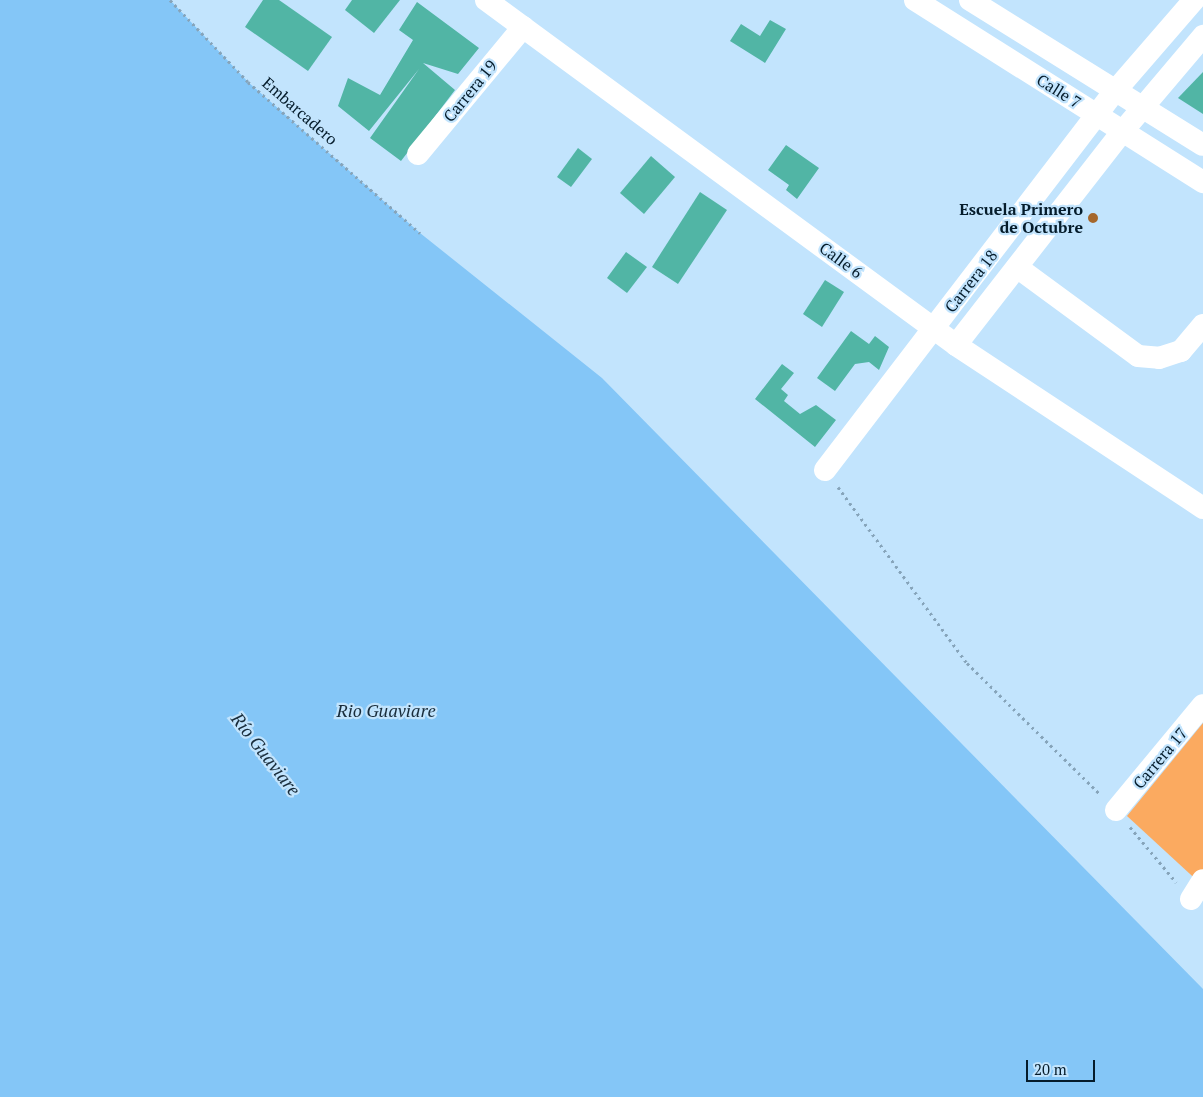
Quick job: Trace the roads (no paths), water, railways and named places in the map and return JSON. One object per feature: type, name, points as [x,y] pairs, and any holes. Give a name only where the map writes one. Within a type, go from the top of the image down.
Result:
[{"type":"street","name":"Calle 6","points":[[486,0],[956,345],[1203,508]]},
{"type":"street","name":"Calle 7","points":[[970,0],[1203,146]]},
{"type":"street","name":"Carrera 18","points":[[825,470],[1116,90],[1194,0]]},
{"type":"street","name":"Calle 7","points":[[929,4],[1122,132],[1203,182]]},
{"type":"street","name":"Carrera 19","points":[[418,154],[523,27]]},
{"type":"street","name":"Carrera 18","points":[[956,345],[1122,132],[1203,36]]},
{"type":"street","points":[[1017,267],[1138,356],[1159,358],[1181,351],[1203,325]]},
{"type":"street","name":"Carrera 17","points":[[1116,810],[1203,705]]},
{"type":"street","points":[[1191,899],[1203,880]]},
{"type":"water","name":"Rio Guaviare","points":[[0,0],[170,0],[248,82],[420,233],[602,378],[1203,989],[1203,1097],[0,1097]]},
{"type":"place","name":"Escuela Primero de Octubre","points":[[1093,218]]},
{"type":"water label","name":"Río Guaviare","points":[[266,754]]}]
